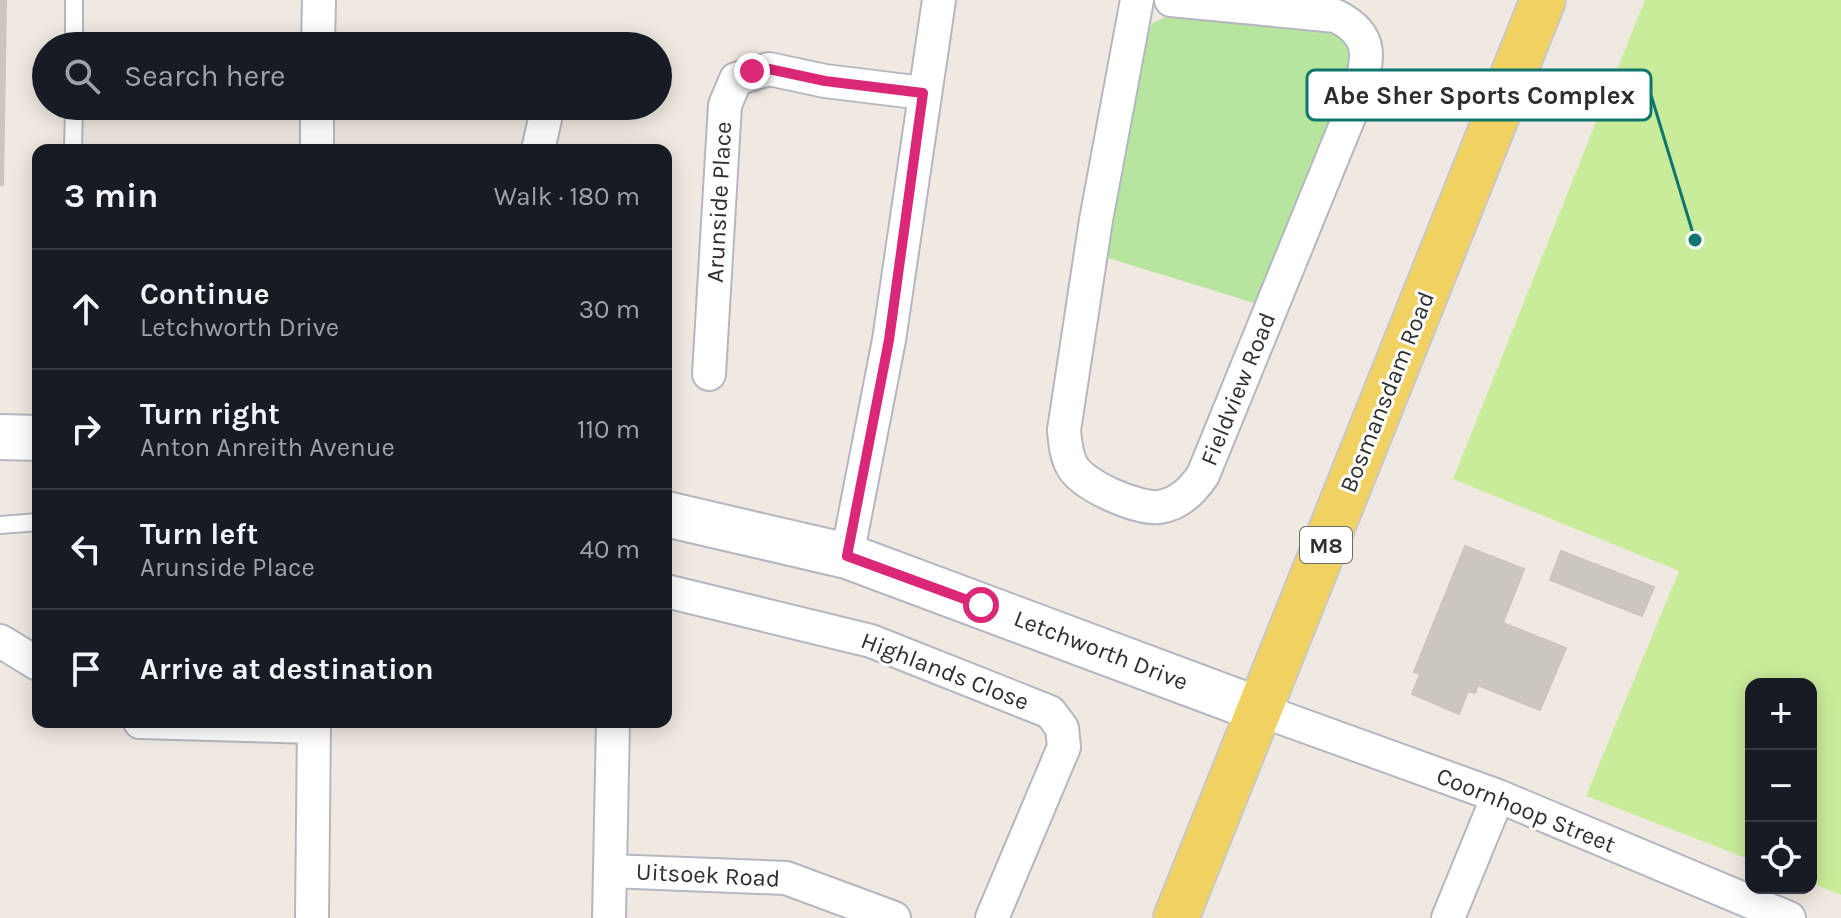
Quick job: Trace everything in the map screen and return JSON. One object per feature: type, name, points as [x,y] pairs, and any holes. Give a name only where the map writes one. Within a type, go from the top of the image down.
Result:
[{"type":"main road","name":"Bosmansdam Road","points":[[1176,918],[1543,0]]},
{"type":"street","points":[[318,32],[319,0]]},
{"type":"street","points":[[847,556],[889,340],[939,0]]},
{"type":"street","name":"Fieldview Road","points":[[1137,0],[1096,220],[1065,443],[1072,467],[1089,482],[1148,507],[1161,507],[1186,495],[1203,475],[1356,100],[1367,53],[1358,31],[1336,16],[1171,0]]},
{"type":"street","name":"Arunside Place","points":[[709,374],[725,105],[736,79],[769,69],[825,81],[923,93]]},
{"type":"street","points":[[317,120],[317,144]]},
{"type":"street","points":[[0,437],[32,438]]},
{"type":"street","name":"Letchworth Drive","points":[[672,515],[847,556],[1260,710]]},
{"type":"street","name":"Highlands Close","points":[[672,592],[871,641],[1050,712],[1062,728],[1064,747],[992,918]]},
{"type":"street","points":[[0,641],[32,660]]},
{"type":"street","name":"Coornhoop Street","points":[[1260,710],[1498,796],[1789,918]]},
{"type":"street","points":[[312,918],[314,728]]},
{"type":"street","points":[[609,918],[613,728]]},
{"type":"street","points":[[1448,918],[1498,796]]},
{"type":"street","name":"Uitsoek Road","points":[[610,871],[786,878],[894,918]]},
{"type":"lane","points":[[74,0],[74,32]]},
{"type":"lane","points":[[73,144],[74,120]]},
{"type":"lane","points":[[0,525],[32,522]]},
{"type":"green space","points":[[1645,0],[1841,0],[1841,895],[1817,885],[1817,678],[1745,678],[1745,858],[1586,796],[1679,571],[1453,479]]},
{"type":"green space","points":[[1171,14],[1325,28],[1344,38],[1350,56],[1339,116],[1264,306],[1105,257],[1145,36],[1153,23]]},
{"type":"building","points":[[0,0],[6,0],[3,185],[0,185]]},
{"type":"building","points":[[1465,546],[1524,569],[1503,623],[1566,648],[1540,710],[1478,685],[1475,693],[1468,691],[1459,714],[1412,694],[1420,674],[1414,672]]},
{"type":"building","points":[[1561,551],[1654,587],[1642,616],[1550,580]]},
{"type":"place","name":"Abe Sher Sports Complex","points":[[1695,240]]},
{"type":"route","points":[[752,71],[769,69],[825,81],[923,93],[889,340],[847,556],[981,605]]}]
